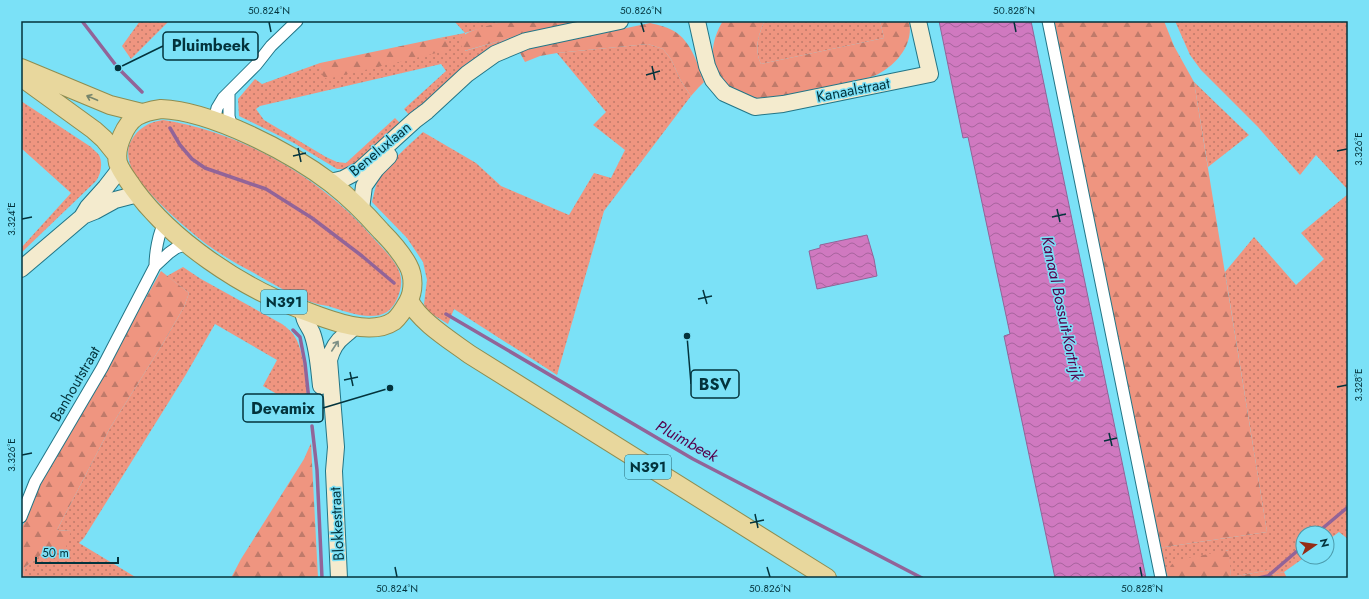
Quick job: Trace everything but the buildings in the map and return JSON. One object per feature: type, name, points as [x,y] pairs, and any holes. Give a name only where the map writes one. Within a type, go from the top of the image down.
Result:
[{"type":"main road","points":[[21,68],[110,105],[142,113]]},
{"type":"main road","name":"N391","points":[[21,77],[94,130],[104,139],[138,194],[165,223],[198,252],[242,282],[288,304],[323,318],[354,326],[374,327],[385,325],[393,321],[404,321],[414,325],[469,354],[827,578]]},
{"type":"main road","points":[[118,162],[119,143],[125,129],[131,121],[142,113],[161,109],[172,110],[214,121],[267,144],[330,182],[361,209],[393,244],[408,265],[411,272],[412,287],[409,300],[404,309],[393,321]]},
{"type":"main road","name":"N391","points":[[409,300],[420,317],[469,354]]},
{"type":"street","points":[[214,121],[217,108],[223,98],[256,65],[271,46],[298,21]]},
{"type":"street","name":"Beneluxlaan","points":[[330,182],[343,179],[360,170],[482,62],[514,45],[545,36],[620,21]]},
{"type":"street","name":"Kanaalstraat","points":[[697,21],[707,66],[713,80],[724,93],[755,106],[783,104],[930,74],[918,21]]},
{"type":"street","points":[[1048,21],[1161,578]]},
{"type":"street","points":[[229,93],[229,116],[232,128]]},
{"type":"street","name":"Beneluxlaan","points":[[361,209],[364,186],[376,169],[419,124],[427,111]]},
{"type":"street","points":[[21,269],[82,216],[88,206],[106,187],[118,162]]},
{"type":"street","points":[[82,216],[116,200],[138,194]]},
{"type":"street","name":"Banhoutstraat","points":[[21,517],[35,482],[102,368],[154,266],[160,233],[165,223]]},
{"type":"street","name":"Banhoutstraat","points":[[154,266],[169,252],[187,242]]},
{"type":"street","name":"Blokkestraat","points":[[304,310],[303,315],[312,334],[314,343],[329,449],[334,471]]},
{"type":"street","name":"Blokkestraat","points":[[339,578],[334,471],[336,447],[329,360],[331,351],[336,343],[352,330],[354,326]]},
{"type":"green space","points":[[140,21],[169,21],[131,59],[122,46]]},
{"type":"green space","points":[[454,21],[505,21],[465,33]]},
{"type":"green space","points":[[505,21],[583,21],[517,36],[464,51],[460,42],[463,36],[474,30]]},
{"type":"green space","points":[[723,21],[766,21],[762,27],[757,48],[761,64],[884,38],[880,21],[909,21],[910,29],[907,44],[903,52],[893,64],[877,75],[784,97],[757,98],[740,94],[728,86],[719,75],[714,62],[713,46]]},
{"type":"green space","points":[[766,21],[880,21],[884,38],[761,64],[757,48],[762,27]]},
{"type":"green space","points":[[1051,21],[1164,21],[1174,46],[1194,82],[1267,532],[1158,548]]},
{"type":"green space","points":[[1175,21],[1348,21],[1348,190],[1316,155],[1300,175],[1258,127],[1201,70],[1190,55]]},
{"type":"green space","points":[[650,23],[664,26],[674,31],[687,43],[691,49],[704,82],[691,96],[681,81],[671,59],[663,49],[648,44],[557,53],[540,56],[525,62],[519,51]]},
{"type":"green space","points":[[465,33],[465,51],[517,36],[486,51],[466,64],[410,116],[404,109],[446,71],[441,64],[260,106],[256,109],[264,120],[326,157],[337,162],[346,163],[395,118],[402,125],[354,169],[337,169],[294,143],[239,116],[238,99],[255,79],[262,84],[320,63],[320,70],[448,40],[439,38]]},
{"type":"green space","points":[[439,38],[448,40],[450,47],[449,50],[327,79],[321,72],[320,63]]},
{"type":"green space","points":[[648,44],[663,49],[671,59],[681,81],[691,96],[604,211],[557,375],[454,309],[448,324],[427,311],[424,304],[427,280],[423,262],[407,238],[372,202],[375,188],[381,175],[398,155],[423,132],[476,163],[501,186],[569,215],[594,173],[611,178],[625,150],[593,125],[606,112],[557,53]]},
{"type":"green space","points":[[1194,82],[1249,135],[1208,167]]},
{"type":"green space","points":[[21,101],[91,147],[99,155],[101,165],[96,181],[21,253],[21,248],[71,193],[21,148]]},
{"type":"green space","points":[[163,120],[193,126],[222,135],[251,147],[306,178],[331,197],[354,218],[388,254],[397,267],[401,278],[401,286],[398,297],[392,307],[381,315],[366,316],[313,303],[282,289],[237,264],[196,236],[151,194],[133,171],[130,164],[128,148],[134,136],[144,126]]},
{"type":"green space","points":[[1348,194],[1348,539],[1339,532],[1335,535],[1335,525],[1295,525],[1295,564],[1284,572],[1271,575],[1270,570],[1231,577],[1228,550],[1167,573],[1168,578],[1164,578],[1158,548],[1267,532],[1225,272],[1254,237],[1296,285],[1324,259],[1301,233]]},
{"type":"green space","points":[[183,267],[201,279],[282,324],[292,333],[301,350],[306,383],[308,412],[263,386],[277,360],[215,324],[185,376],[84,538],[79,543],[137,578],[23,578],[25,567],[71,531],[57,530],[110,428],[184,307],[189,293],[167,276]]},
{"type":"green space","points":[[161,271],[189,293],[184,307],[110,428],[57,530],[71,531],[64,554],[46,551],[25,567],[23,578],[21,578],[21,532],[40,482]]},
{"type":"green space","points":[[311,443],[318,578],[231,578],[241,559],[304,459]]},
{"type":"green space","points":[[1229,550],[1231,577],[1270,570],[1271,575],[1284,572],[1287,578],[1168,578],[1167,573],[1171,565],[1178,560]]},
{"type":"water","name":"Kanaal Bossuit-Kortrijk","points":[[939,21],[1031,21],[1146,578],[1055,578],[1004,336],[1010,334],[968,137],[963,138]]},
{"type":"water","points":[[867,235],[877,276],[817,289],[809,251],[820,248],[820,245]]},
{"type":"waterway","name":"Pluimbeek","points":[[82,21],[118,68],[142,92]]},
{"type":"waterway","name":"Pluimbeek","points":[[170,128],[180,145],[192,159],[205,168],[266,189],[312,218],[362,256],[394,283]]},
{"type":"waterway","name":"Pluimbeek","points":[[446,314],[693,459],[922,578]]},
{"type":"waterway","points":[[293,330],[300,337],[305,363],[310,410]]},
{"type":"waterway","points":[[312,426],[317,470],[322,578]]},
{"type":"waterway","name":"Pluimbeek","points":[[1327,525],[1348,507]]},
{"type":"waterway","name":"Pluimbeek","points":[[1259,578],[1268,576],[1295,553]]},
{"type":"place","name":"Pluimbeek","points":[[118,68]]},
{"type":"place","name":"BSV","points":[[687,336]]},
{"type":"place","name":"Devamix","points":[[390,388]]}]
